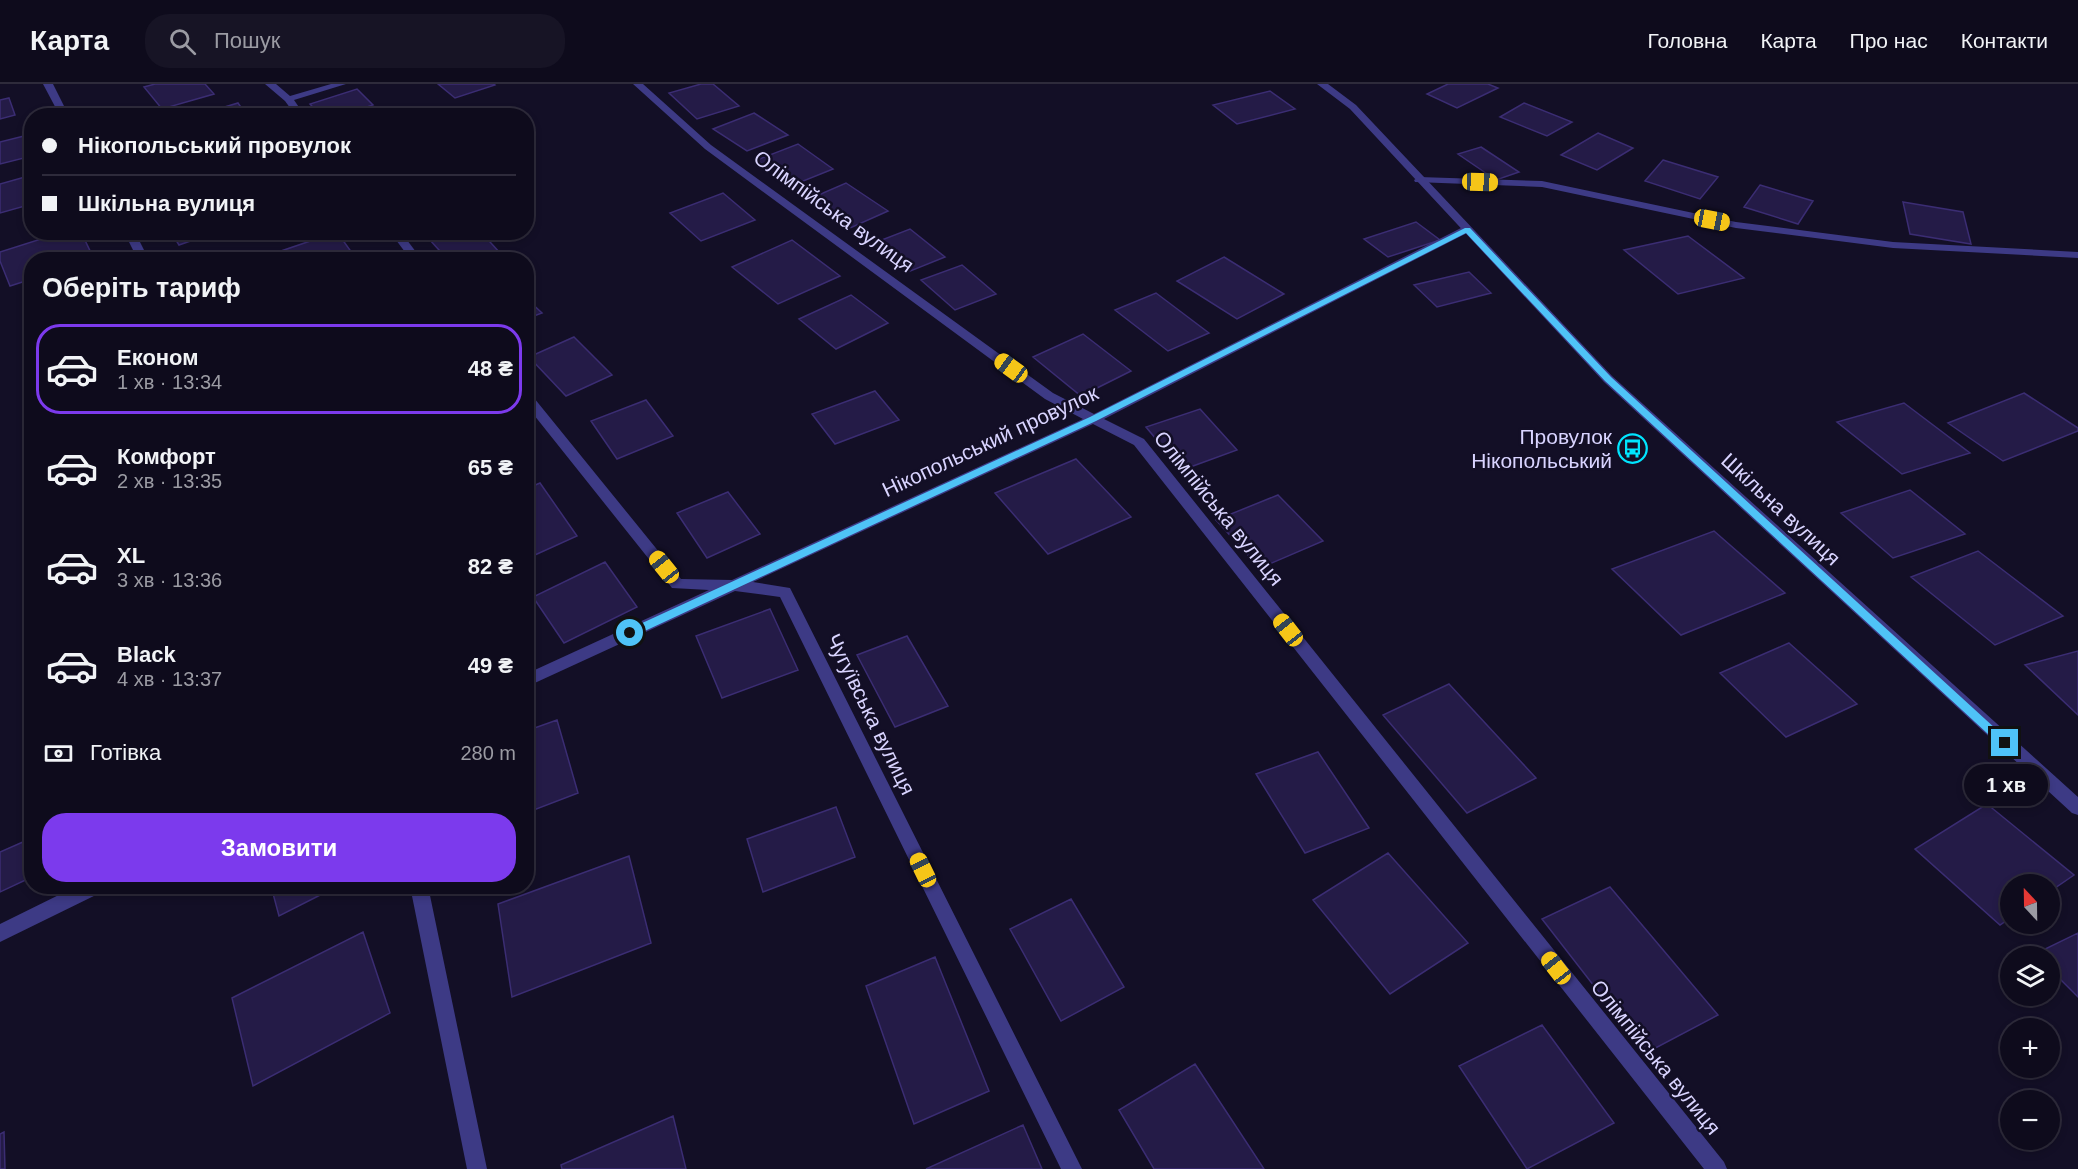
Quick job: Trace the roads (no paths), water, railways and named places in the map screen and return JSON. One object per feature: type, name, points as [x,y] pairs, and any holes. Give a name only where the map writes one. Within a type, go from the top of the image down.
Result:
[{"type":"street","points":[[48,84],[61,108]]},
{"type":"street","points":[[270,84],[295,108]]},
{"type":"street","points":[[288,99],[341,84]]},
{"type":"street","name":"Олімпійська вулиця","points":[[638,84],[708,147],[1049,396],[1139,442],[1718,1169]]},
{"type":"street","name":"Шкільна вулиця","points":[[1322,84],[1353,107],[1608,379],[2078,808]]},
{"type":"street","points":[[1419,180],[1542,184],[1736,225],[1893,245],[2078,255]]},
{"type":"street","name":"Нікопольський провулок","points":[[534,677],[1093,419],[1467,229]]},
{"type":"street","points":[[401,240],[411,252]]},
{"type":"street","name":"Чугуївська вулиця","points":[[534,406],[677,584],[734,585],[785,592],[1072,1169]]},
{"type":"street","points":[[0,933],[80,894]]},
{"type":"street","points":[[421,894],[477,1169]]},
{"type":"place","name":"Провулок Нікопольський","points":[[1633,448]]}]
